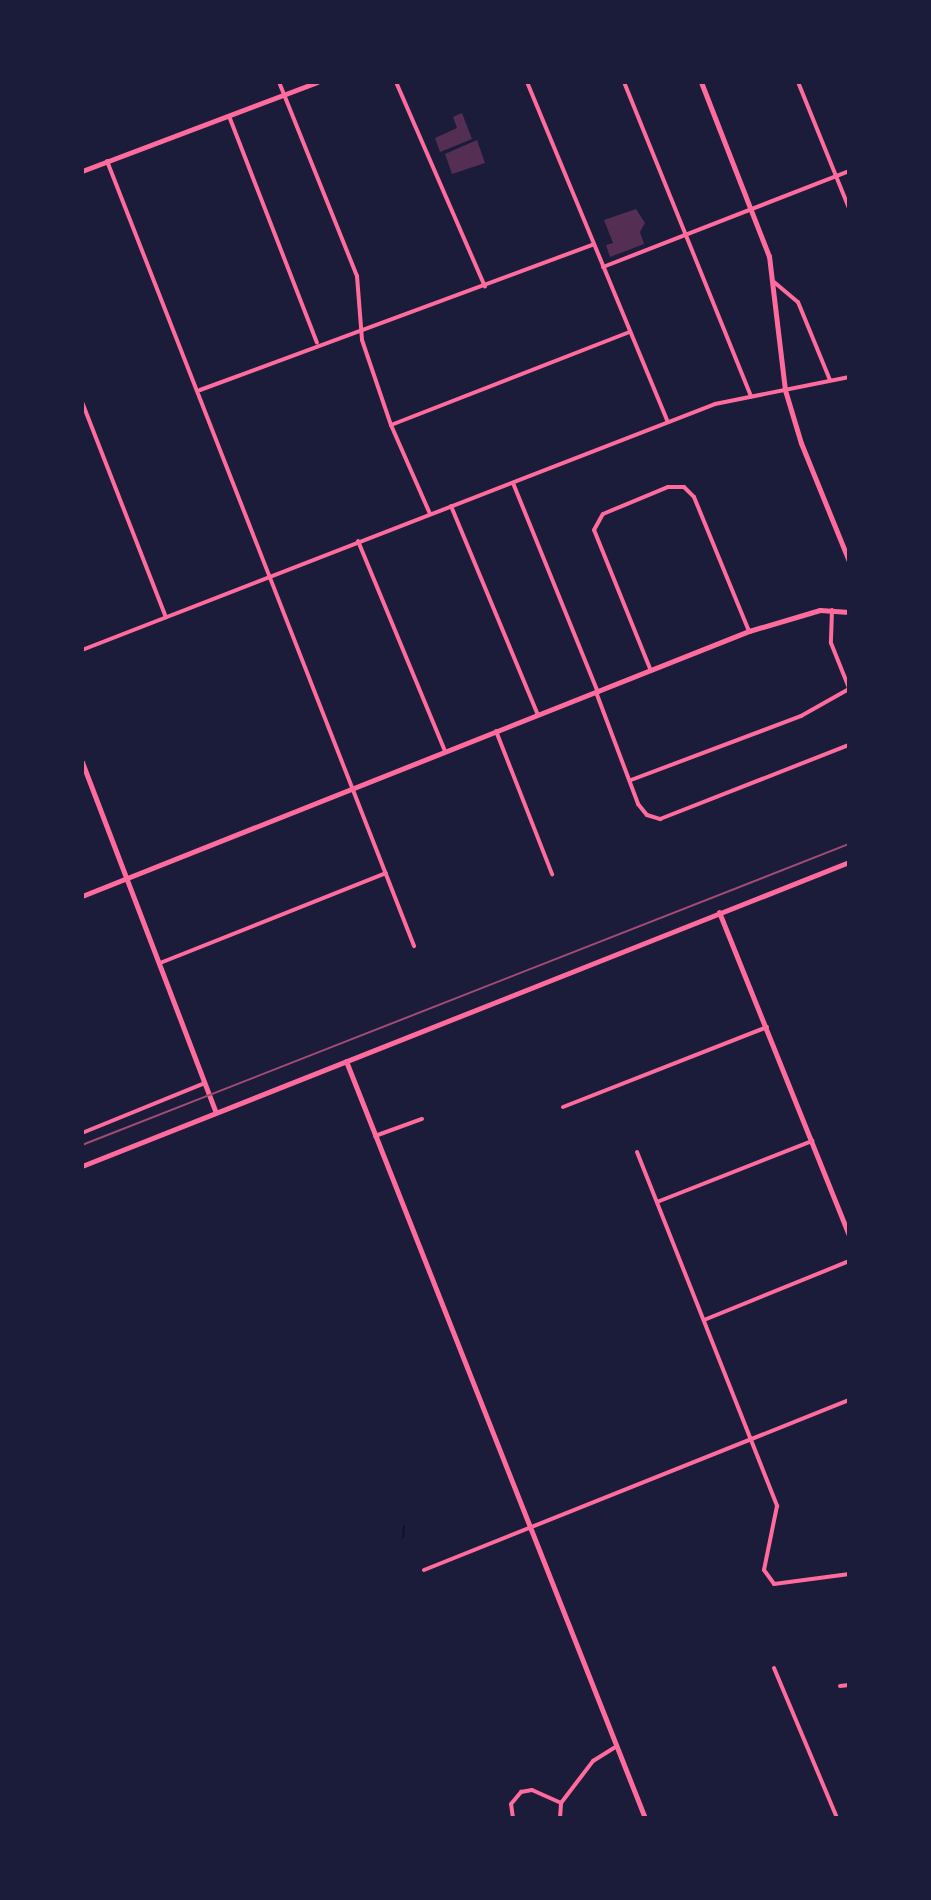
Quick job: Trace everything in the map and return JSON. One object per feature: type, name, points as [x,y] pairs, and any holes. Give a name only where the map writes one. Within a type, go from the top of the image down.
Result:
[{"type":"street","points":[[279,82],[357,276],[361,327],[391,425],[430,514]]},
{"type":"street","points":[[82,171],[317,82]]},
{"type":"street","points":[[396,82],[485,287]]},
{"type":"street","points":[[527,82],[668,422]]},
{"type":"street","points":[[624,82],[751,396]]},
{"type":"street","points":[[701,82],[752,209],[774,282],[785,390],[801,443],[849,561]]},
{"type":"street","points":[[798,82],[849,208]]},
{"type":"street","points":[[229,116],[317,343]]},
{"type":"street","points":[[107,161],[273,575],[414,946]]},
{"type":"street","points":[[603,267],[849,171]]},
{"type":"street","points":[[200,390],[317,343],[361,327],[408,317],[593,245]]},
{"type":"street","points":[[774,282],[798,302],[830,380]]},
{"type":"street","points":[[391,425],[630,332]]},
{"type":"street","points":[[82,650],[668,422],[751,396],[849,377]]},
{"type":"street","points":[[82,402],[166,617]]},
{"type":"street","points":[[512,482],[647,815],[660,819],[849,745]]},
{"type":"street","points":[[651,671],[596,539],[595,524],[609,511],[668,487],[684,487],[694,497],[749,631]]},
{"type":"street","points":[[451,505],[538,715]]},
{"type":"street","points":[[358,541],[445,751]]},
{"type":"street","points":[[631,780],[801,716],[849,689],[831,643],[832,610]]},
{"type":"street","points":[[82,896],[749,631],[794,615],[832,610],[849,612]]},
{"type":"street","points":[[496,731],[552,874]]},
{"type":"street","points":[[82,762],[216,1112]]},
{"type":"street","points":[[82,1166],[849,862]]},
{"type":"street","points":[[160,963],[386,873]]},
{"type":"street","points":[[719,912],[849,1235]]},
{"type":"street","points":[[563,1107],[767,1027]]},
{"type":"street","points":[[346,1061],[527,1528],[645,1818]]},
{"type":"street","points":[[82,1133],[205,1083]]},
{"type":"street","points":[[374,1137],[422,1119]]},
{"type":"street","points":[[657,1202],[812,1141]]},
{"type":"street","points":[[637,1152],[777,1506],[778,1521],[763,1555],[764,1570],[774,1584],[849,1574]]},
{"type":"street","points":[[704,1320],[849,1261]]},
{"type":"street","points":[[424,1570],[849,1400]]},
{"type":"street","points":[[774,1668],[837,1818]]},
{"type":"street","points":[[840,1686],[849,1685]]},
{"type":"street","points":[[560,1818],[561,1803],[593,1761],[614,1748]]},
{"type":"street","points":[[513,1818],[511,1804],[521,1792],[532,1790],[561,1803]]},
{"type":"building","points":[[462,113],[472,139],[440,152],[435,138],[457,128],[453,117]]},
{"type":"building","points":[[477,140],[485,163],[452,174],[445,154]]},
{"type":"building","points":[[636,209],[645,223],[640,232],[644,244],[610,257],[606,245],[613,243],[604,220]]},
{"type":"waterway","points":[[403,1537],[404,1526]]},
{"type":"railway","points":[[82,1145],[849,844]]}]
